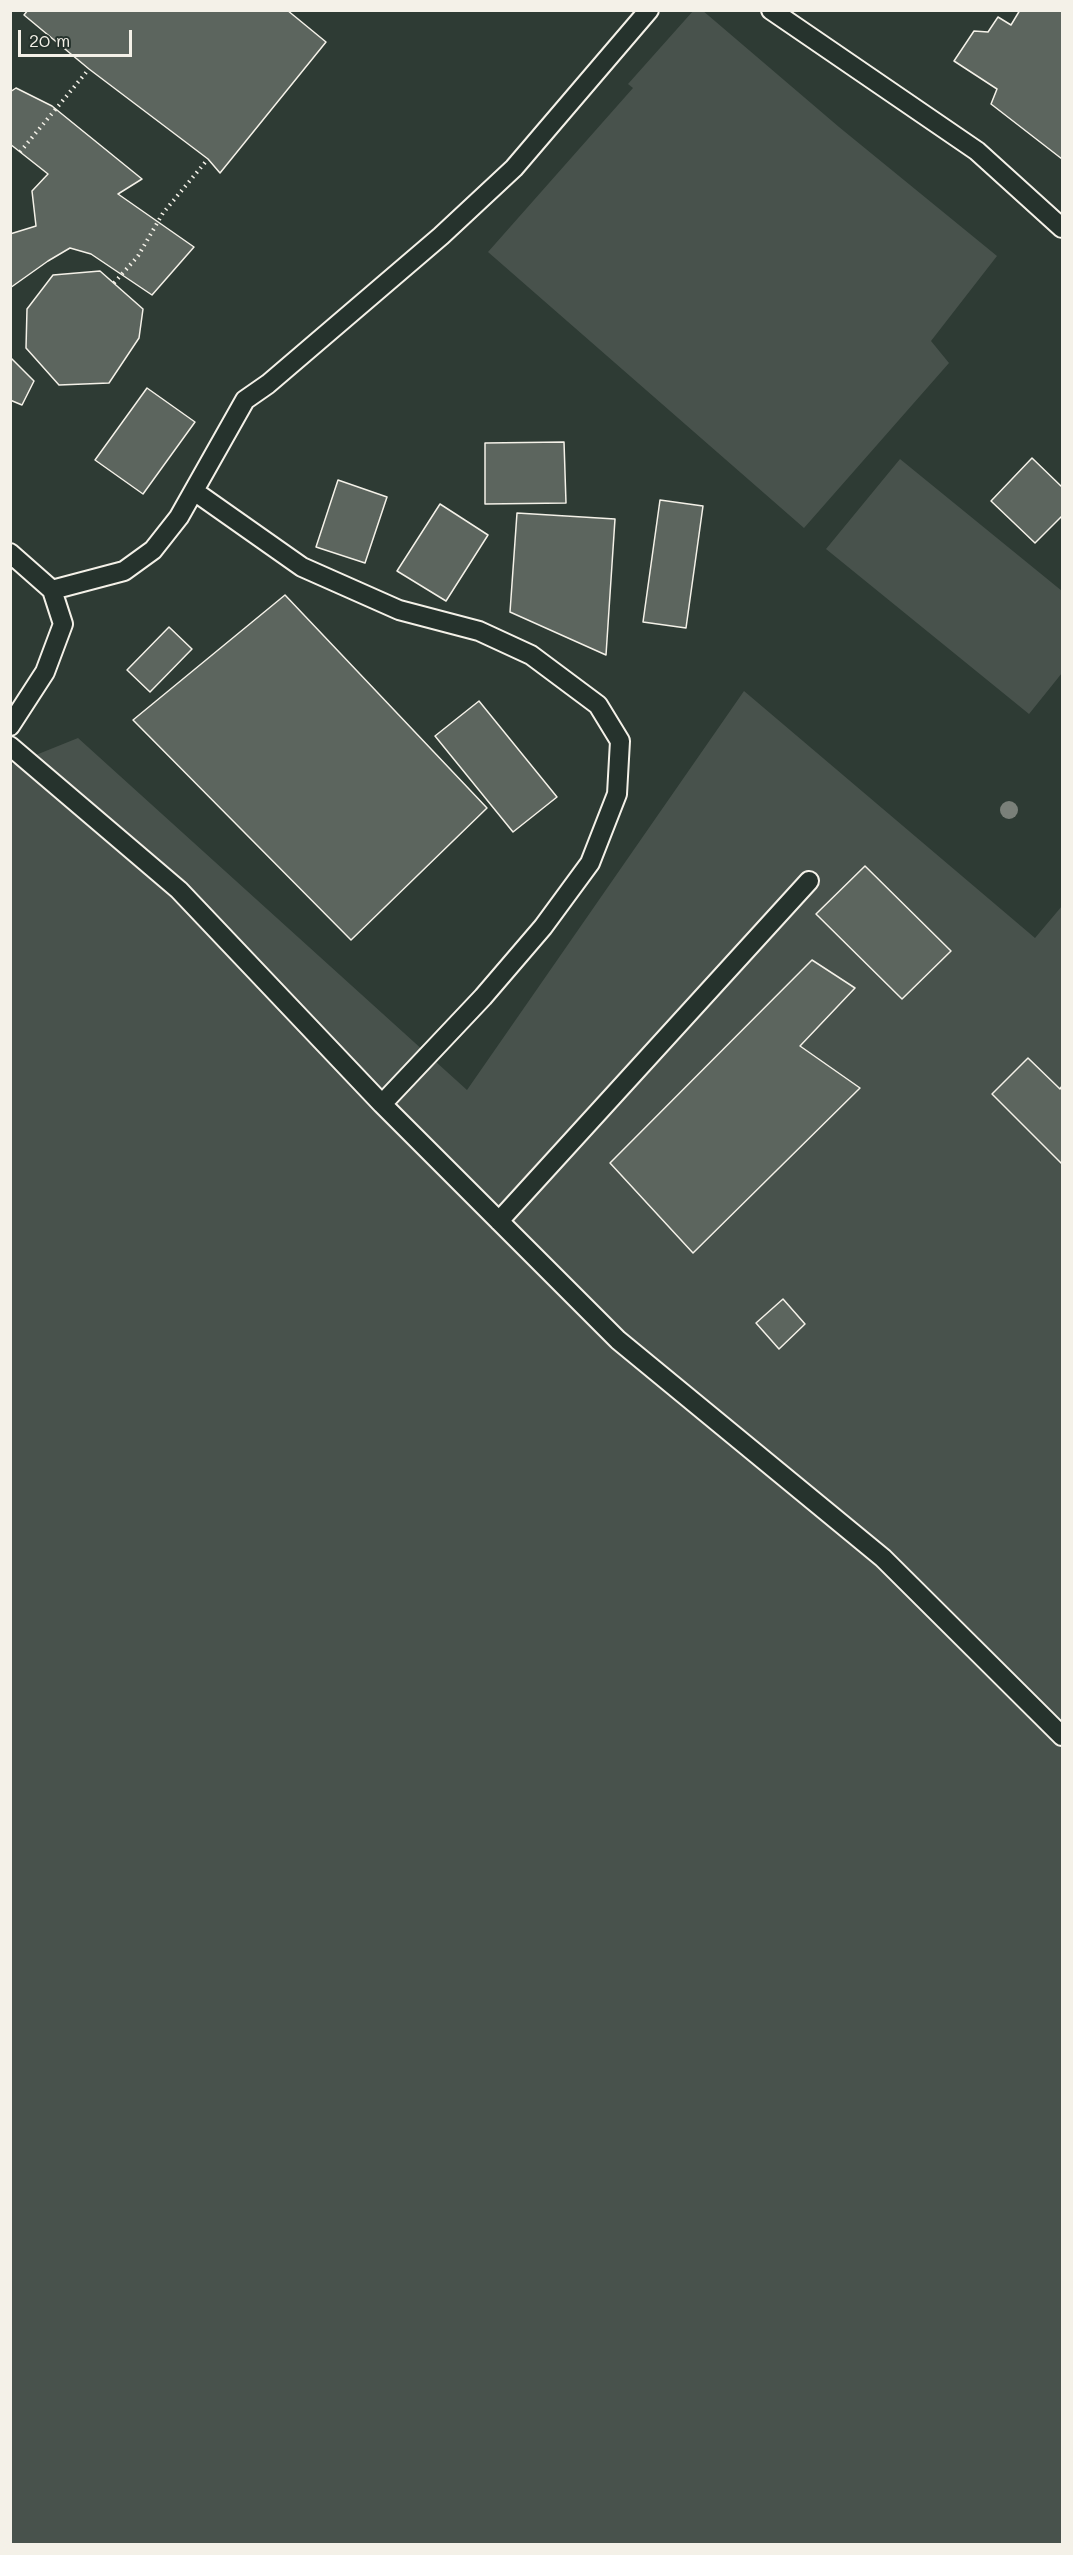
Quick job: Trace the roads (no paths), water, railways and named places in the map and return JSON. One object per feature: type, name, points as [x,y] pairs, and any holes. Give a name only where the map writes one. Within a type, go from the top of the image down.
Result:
[{"type":"lane","points":[[52,590],[124,571],[153,550],[179,517],[245,400],[268,384],[441,236],[514,168],[649,10]]},
{"type":"lane","points":[[771,10],[977,151],[1062,228]]},
{"type":"lane","points":[[194,491],[302,567],[399,610],[479,631],[531,655],[598,705],[620,741],[617,795],[590,863],[543,927],[483,998],[382,1104]]},
{"type":"lane","points":[[10,553],[52,590],[63,624],[45,672],[10,726]]},
{"type":"lane","points":[[10,746],[179,890],[382,1104],[618,1340],[883,1558],[1062,1737]]},
{"type":"lane","points":[[499,1221],[808,881]]}]
